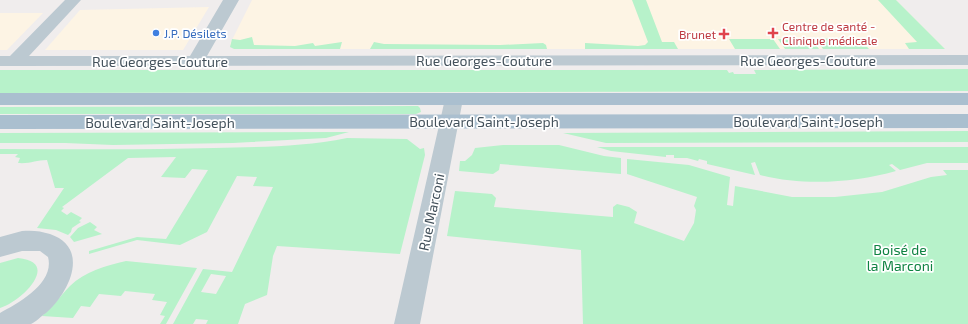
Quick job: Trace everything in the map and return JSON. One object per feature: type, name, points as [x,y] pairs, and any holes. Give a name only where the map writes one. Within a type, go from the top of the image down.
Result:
[{"type":"main road","name":"Boulevard Saint-Joseph","points":[[0,99],[968,99]]},
{"type":"main road","name":"Boulevard Saint-Joseph","points":[[0,122],[968,120]]},
{"type":"street","points":[[8,61],[73,0]]},
{"type":"street","points":[[196,60],[231,0]]},
{"type":"street","name":"Rue Georges-Couture","points":[[8,61],[968,60]]},
{"type":"street","name":"Rue Marconi","points":[[407,324],[454,99]]},
{"type":"street","points":[[0,247],[30,240],[46,242],[56,248],[62,257],[59,274],[54,285],[46,295],[24,314],[6,324]]},
{"type":"shaded area","points":[[252,0],[896,0],[945,49],[234,49],[230,44]]},
{"type":"shaded area","points":[[209,7],[183,50],[45,50],[80,10]]},
{"type":"shaded area","points":[[0,13],[43,13],[7,50],[0,50]]},
{"type":"green space","points":[[632,0],[646,0],[662,42],[674,42],[678,49],[585,49],[585,43],[638,46],[645,45],[648,42]]},
{"type":"green space","points":[[878,0],[896,0],[945,49],[909,49],[905,43],[917,42]]},
{"type":"green space","points":[[252,37],[254,45],[295,46],[313,43],[315,46],[342,42],[340,49],[234,49],[230,47],[232,39],[240,40]]},
{"type":"green space","points":[[729,39],[773,39],[780,49],[735,49]]},
{"type":"green space","points":[[778,39],[812,39],[819,49],[785,49]]},
{"type":"green space","points":[[816,39],[852,39],[864,44],[869,49],[823,49]]},
{"type":"green space","points":[[374,42],[384,44],[500,45],[543,43],[546,45],[547,49],[370,49]]},
{"type":"green space","points":[[968,69],[968,91],[0,93],[0,70],[727,70],[729,73],[733,72],[734,74],[756,74],[754,70]]},
{"type":"green space","points":[[418,106],[421,112],[416,114],[0,114],[0,107]]},
{"type":"green space","points":[[968,131],[968,142],[606,143],[563,133]]},
{"type":"green space","points":[[349,132],[326,138],[233,143],[113,145],[0,143],[0,133]]},
{"type":"green space","points":[[347,138],[407,139],[420,149],[424,148],[425,155],[400,254],[277,246],[273,256],[267,295],[245,304],[238,324],[206,324],[208,320],[196,319],[193,324],[173,324],[203,269],[232,272],[273,187],[253,186],[257,177],[237,176],[207,232],[180,245],[137,240],[89,254],[89,251],[137,237],[166,239],[208,170],[192,169],[185,178],[161,177],[176,157],[128,158],[62,207],[64,208],[61,211],[67,215],[71,212],[82,218],[79,221],[81,222],[72,228],[68,235],[56,230],[37,228],[64,188],[55,188],[47,160],[18,163],[20,158],[15,157],[18,154],[0,154],[0,149],[187,149],[280,146]],"holes":[[[211,274],[226,276],[216,294],[201,292]]]},
{"type":"green space","points":[[503,145],[559,145],[604,156],[621,158],[621,174],[500,164],[499,170],[493,174],[459,171],[460,161],[465,161],[472,155],[475,148]]},
{"type":"green space","points":[[597,147],[968,147],[968,163],[927,163],[900,170],[892,164],[889,165],[896,171],[880,175],[828,182],[811,182],[793,181],[760,175],[755,162],[751,163],[755,175],[707,164],[707,161],[699,159],[698,161],[687,158],[674,158],[674,155],[666,155],[666,157],[611,151]]},
{"type":"green space","name":"Boisé de la Marconi","points":[[627,159],[689,165],[730,177],[727,205],[733,206],[735,186],[792,197],[835,197],[882,192],[931,177],[947,175],[943,170],[968,170],[968,324],[583,324],[581,250],[447,236],[455,191],[492,194],[496,198],[494,207],[613,217],[613,207],[617,204],[629,207],[637,212],[634,223],[684,241],[694,223],[696,210],[694,206],[697,197],[627,174]]},
{"type":"green space","points":[[90,222],[97,227],[94,230],[102,234],[74,242],[70,237],[78,228]]},
{"type":"green space","points":[[18,258],[31,261],[37,267],[37,274],[27,291],[9,304],[0,308],[0,263]]},
{"type":"green space","points":[[126,261],[197,268],[166,324],[160,324],[165,316],[160,315],[167,302],[152,300],[155,294],[125,291],[121,296],[99,294],[90,307],[81,306],[73,318],[42,316],[70,286],[82,277],[104,267]]},
{"type":"place","name":"J.P. Désilets","points":[[156,33]]},
{"type":"place","name":"Centre de santé - Clinique médicale","points":[[773,33]]},
{"type":"place","name":"Brunet","points":[[724,34]]}]
